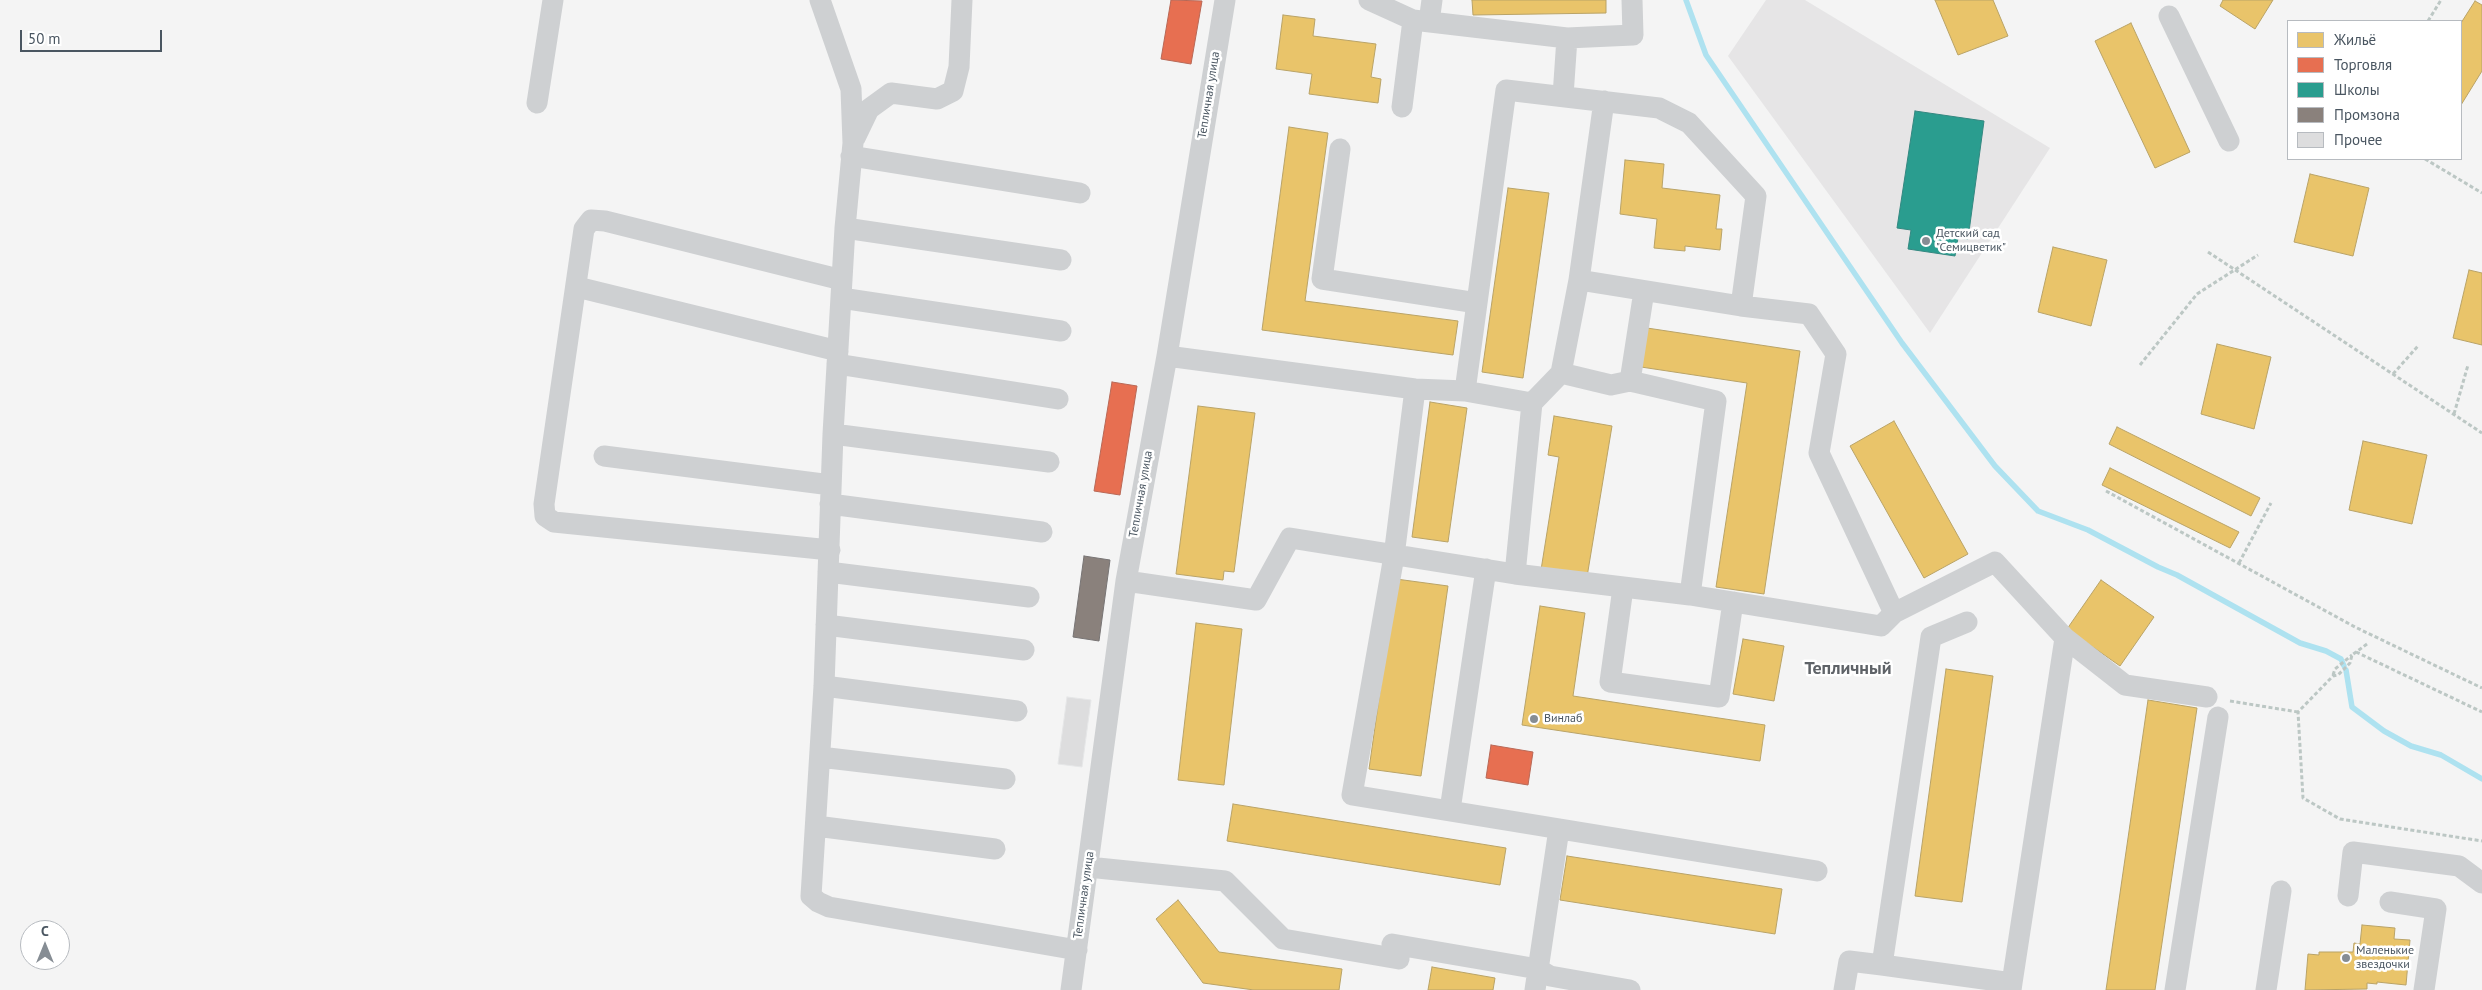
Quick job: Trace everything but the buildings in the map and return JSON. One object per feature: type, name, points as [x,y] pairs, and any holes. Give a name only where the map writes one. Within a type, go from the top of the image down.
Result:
[{"type":"street","points":[[537,103],[553,0]]},
{"type":"street","points":[[820,0],[851,89],[852,150],[845,228],[832,434],[830,550],[812,896],[818,902],[829,907],[1077,950]]},
{"type":"street","points":[[852,150],[869,109],[891,93],[937,99],[953,91],[959,66],[962,0]]},
{"type":"street","name":"Тепличная улица","points":[[1071,990],[1126,581],[1166,356],[1225,0]]},
{"type":"street","points":[[1369,0],[1421,21],[1567,38],[1633,34],[1632,0]]},
{"type":"street","points":[[1402,107],[1421,21],[1432,0]]},
{"type":"street","points":[[2169,16],[2229,141]]},
{"type":"street","points":[[1563,96],[1567,38]]},
{"type":"street","points":[[1465,391],[1506,90],[1659,108],[1688,123],[1756,196],[1741,306]]},
{"type":"street","points":[[1515,574],[1532,403],[1561,373],[1579,280],[1604,101]]},
{"type":"street","points":[[1340,149],[1322,279],[1477,303]]},
{"type":"street","points":[[852,150],[1080,193]]},
{"type":"street","points":[[830,550],[554,522],[545,516],[544,504],[584,229],[591,220],[605,221],[841,289],[1061,331]]},
{"type":"street","points":[[845,228],[1061,260]]},
{"type":"street","points":[[1579,280],[1741,306],[1809,314],[1836,354],[1819,453],[1894,613]]},
{"type":"street","points":[[577,287],[838,358],[1058,399]]},
{"type":"street","points":[[1630,381],[1644,291]]},
{"type":"street","points":[[1166,356],[1415,388],[1465,391],[1532,403]]},
{"type":"street","points":[[1561,373],[1611,385],[1630,381],[1716,401],[1690,595]]},
{"type":"street","points":[[1415,388],[1394,556],[1352,794],[1817,871]]},
{"type":"street","points":[[832,434],[1048,462]]},
{"type":"street","points":[[604,456],[1042,532]]},
{"type":"street","points":[[1126,581],[1256,600],[1290,538],[1515,574],[1690,595],[1880,626],[1894,613],[1995,562],[2065,638],[2125,685],[2207,697]]},
{"type":"street","points":[[1450,810],[1486,569]]},
{"type":"street","points":[[828,572],[1029,597]]},
{"type":"street","points":[[1623,588],[1610,682],[1719,697],[1733,602]]},
{"type":"street","points":[[1882,965],[1932,637],[1967,622]]},
{"type":"street","points":[[826,625],[1024,650]]},
{"type":"street","points":[[1844,990],[1849,961],[2011,986],[2065,638]]},
{"type":"street","points":[[824,686],[1017,711]]},
{"type":"street","points":[[2175,990],[2218,717]]},
{"type":"street","points":[[820,757],[1004,779]]},
{"type":"street","points":[[816,826],[995,849]]},
{"type":"street","points":[[1536,980],[1559,829]]},
{"type":"street","points":[[2348,896],[2354,852],[2460,866],[2482,883]]},
{"type":"street","points":[[1088,867],[1225,881],[1283,939],[1396,951],[1536,980],[1550,976],[1630,990]]},
{"type":"street","points":[[2266,990],[2281,891]]},
{"type":"street","points":[[2390,902],[2436,909],[2424,990]]},
{"type":"path","points":[[2429,20],[2441,0]]},
{"type":"path","points":[[2427,160],[2482,193]]},
{"type":"path","points":[[2208,252],[2482,433]]},
{"type":"path","points":[[2140,365],[2197,294],[2236,271],[2258,255]]},
{"type":"path","points":[[2393,374],[2418,346]]},
{"type":"path","points":[[2454,414],[2468,365]]},
{"type":"path","points":[[2106,491],[2355,627],[2482,688]]},
{"type":"path","points":[[2239,563],[2271,503]]},
{"type":"path","points":[[2367,644],[2346,658],[2335,669],[2333,676],[2298,712],[2303,798],[2340,819],[2482,841]]},
{"type":"path","points":[[2356,652],[2482,712]]},
{"type":"path","points":[[2333,676],[2338,675],[2350,663],[2352,655]]},
{"type":"path","points":[[2207,697],[2298,712]]},
{"type":"shaded area","name":"Детский сад \"Семицветик\"","points":[[1766,0],[1805,0],[2050,148],[1930,333],[1728,56]]},
{"type":"waterway","points":[[1686,0],[1706,55],[1902,343],[1995,466],[2038,511],[2088,530],[2177,575],[2300,643],[2326,651],[2341,659],[2344,666]]},
{"type":"waterway","points":[[2346,670],[2352,707],[2384,731],[2411,746],[2441,755],[2482,779]]},
{"type":"place","name":"Детский сад \"Семицветик\"","points":[[1926,241]]},
{"type":"place","name":"Винлаб","points":[[1534,719]]},
{"type":"place","name":"Маленькие звездочки","points":[[2346,958]]},
{"type":"district","name":"Тепличный","points":[[1848,669]]}]
